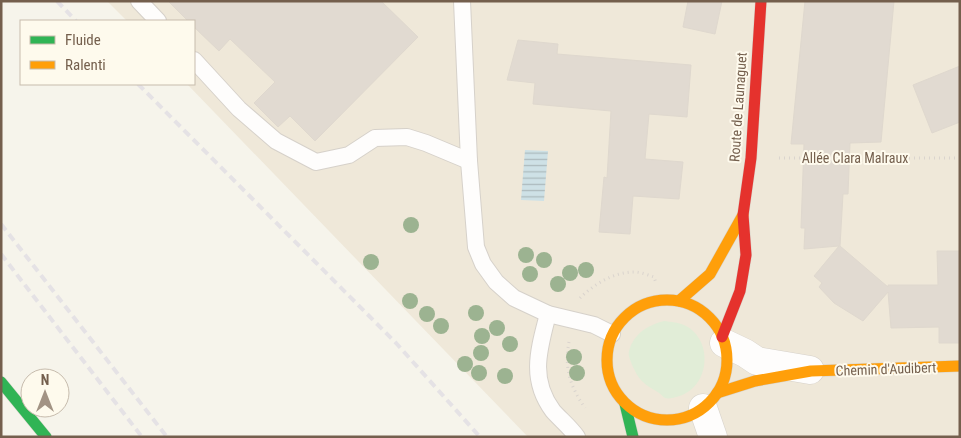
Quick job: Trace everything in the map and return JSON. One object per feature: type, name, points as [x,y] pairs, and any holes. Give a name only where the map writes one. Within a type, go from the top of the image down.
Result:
[{"type":"main road","name":"Route de Launaguet","points":[[723,340],[740,292],[746,255],[743,215],[751,158],[760,1]]},
{"type":"main road","name":"Route de Launaguet","points":[[680,301],[710,274],[743,215]]},
{"type":"main road","points":[[633,437],[625,404],[614,388],[607,371],[606,352],[612,334],[620,321],[632,311],[646,304],[662,300],[680,301],[693,306],[705,314],[715,325],[723,340],[726,356],[726,369],[723,381],[678,430]]},
{"type":"main road","name":"Chemin d'Audibert","points":[[702,406],[755,381],[811,371],[960,366]]},
{"type":"main road","points":[[1,382],[46,437]]},
{"type":"main road","points":[[625,404],[638,413],[670,420],[702,406]]},
{"type":"street","name":"Chemin d'Audibert","points":[[723,340],[757,361],[811,371]]},
{"type":"street","points":[[702,406],[713,437]]},
{"type":"lane","points":[[139,1],[157,20]]},
{"type":"lane","points":[[462,1],[469,160],[476,248],[483,264],[496,282],[514,298],[548,314],[594,325],[612,334]]},
{"type":"lane","points":[[195,61],[239,109],[276,141],[316,162],[349,155],[375,138],[407,137],[469,160]]},
{"type":"lane","points":[[548,314],[540,346],[537,370],[542,391],[553,410],[577,437]]},
{"type":"path","name":"Allée Clara Malraux","points":[[751,158],[960,158]]},
{"type":"path","points":[[575,304],[590,288],[615,275],[635,272],[654,277],[662,300]]},
{"type":"path","points":[[569,339],[566,357],[568,371],[575,392],[586,409]]},
{"type":"shaded area","points":[[107,1],[960,1],[960,437],[528,437],[188,85],[195,85],[195,20],[126,20]]},
{"type":"shaded area","points":[[525,150],[548,151],[544,201],[521,200]]},
{"type":"green space","points":[[664,321],[686,326],[695,333],[701,343],[704,354],[704,365],[696,385],[687,393],[669,398],[664,398],[638,377],[629,355],[631,345],[641,332],[654,324]]},
{"type":"building","points":[[168,1],[381,1],[418,37],[315,141],[290,116],[278,127],[254,103],[275,82],[230,39],[219,51],[195,28],[195,20],[187,20]]},
{"type":"building","points":[[688,1],[722,1],[715,34],[683,27]]},
{"type":"building","points":[[805,1],[894,1],[881,142],[850,143],[848,194],[843,194],[840,246],[888,287],[888,285],[938,285],[937,251],[960,251],[960,343],[939,343],[939,327],[891,328],[888,292],[863,321],[834,303],[819,287],[822,283],[814,276],[839,246],[804,249],[805,228],[801,228],[804,144],[791,144]]},
{"type":"building","points":[[518,40],[558,44],[557,54],[691,65],[687,117],[649,114],[645,159],[683,162],[679,199],[633,196],[630,234],[599,232],[604,177],[607,178],[611,111],[533,104],[535,83],[507,80]]},
{"type":"building","points":[[960,66],[960,122],[932,133],[913,85]]},
{"type":"railway","points":[[57,1],[75,20]]},
{"type":"railway","points":[[139,85],[396,343],[480,437]]},
{"type":"railway","points":[[1,224],[167,437]]},
{"type":"railway","points":[[1,254],[142,437]]},
{"type":"traffic: fast","points":[[1,382],[46,437]]},
{"type":"traffic: fast","points":[[625,404],[633,437]]},
{"type":"traffic: slow","points":[[679,301],[710,274],[743,215]]},
{"type":"traffic: slow","points":[[667,300],[679,301],[690,305],[700,310],[709,318],[717,327],[722,337],[726,348],[727,360],[726,372],[722,383],[717,393],[709,402],[700,410],[690,415],[679,419],[667,420],[655,419],[644,415],[634,410],[625,402],[617,393],[612,383],[608,372],[607,360],[608,348],[612,337],[617,327],[625,318],[634,310],[644,305],[655,301],[667,300]]},
{"type":"traffic: slow","points":[[717,393],[755,381],[811,371],[960,366]]},
{"type":"traffic: jam","points":[[722,337],[740,291],[746,255],[743,215],[751,158],[761,1]]}]
